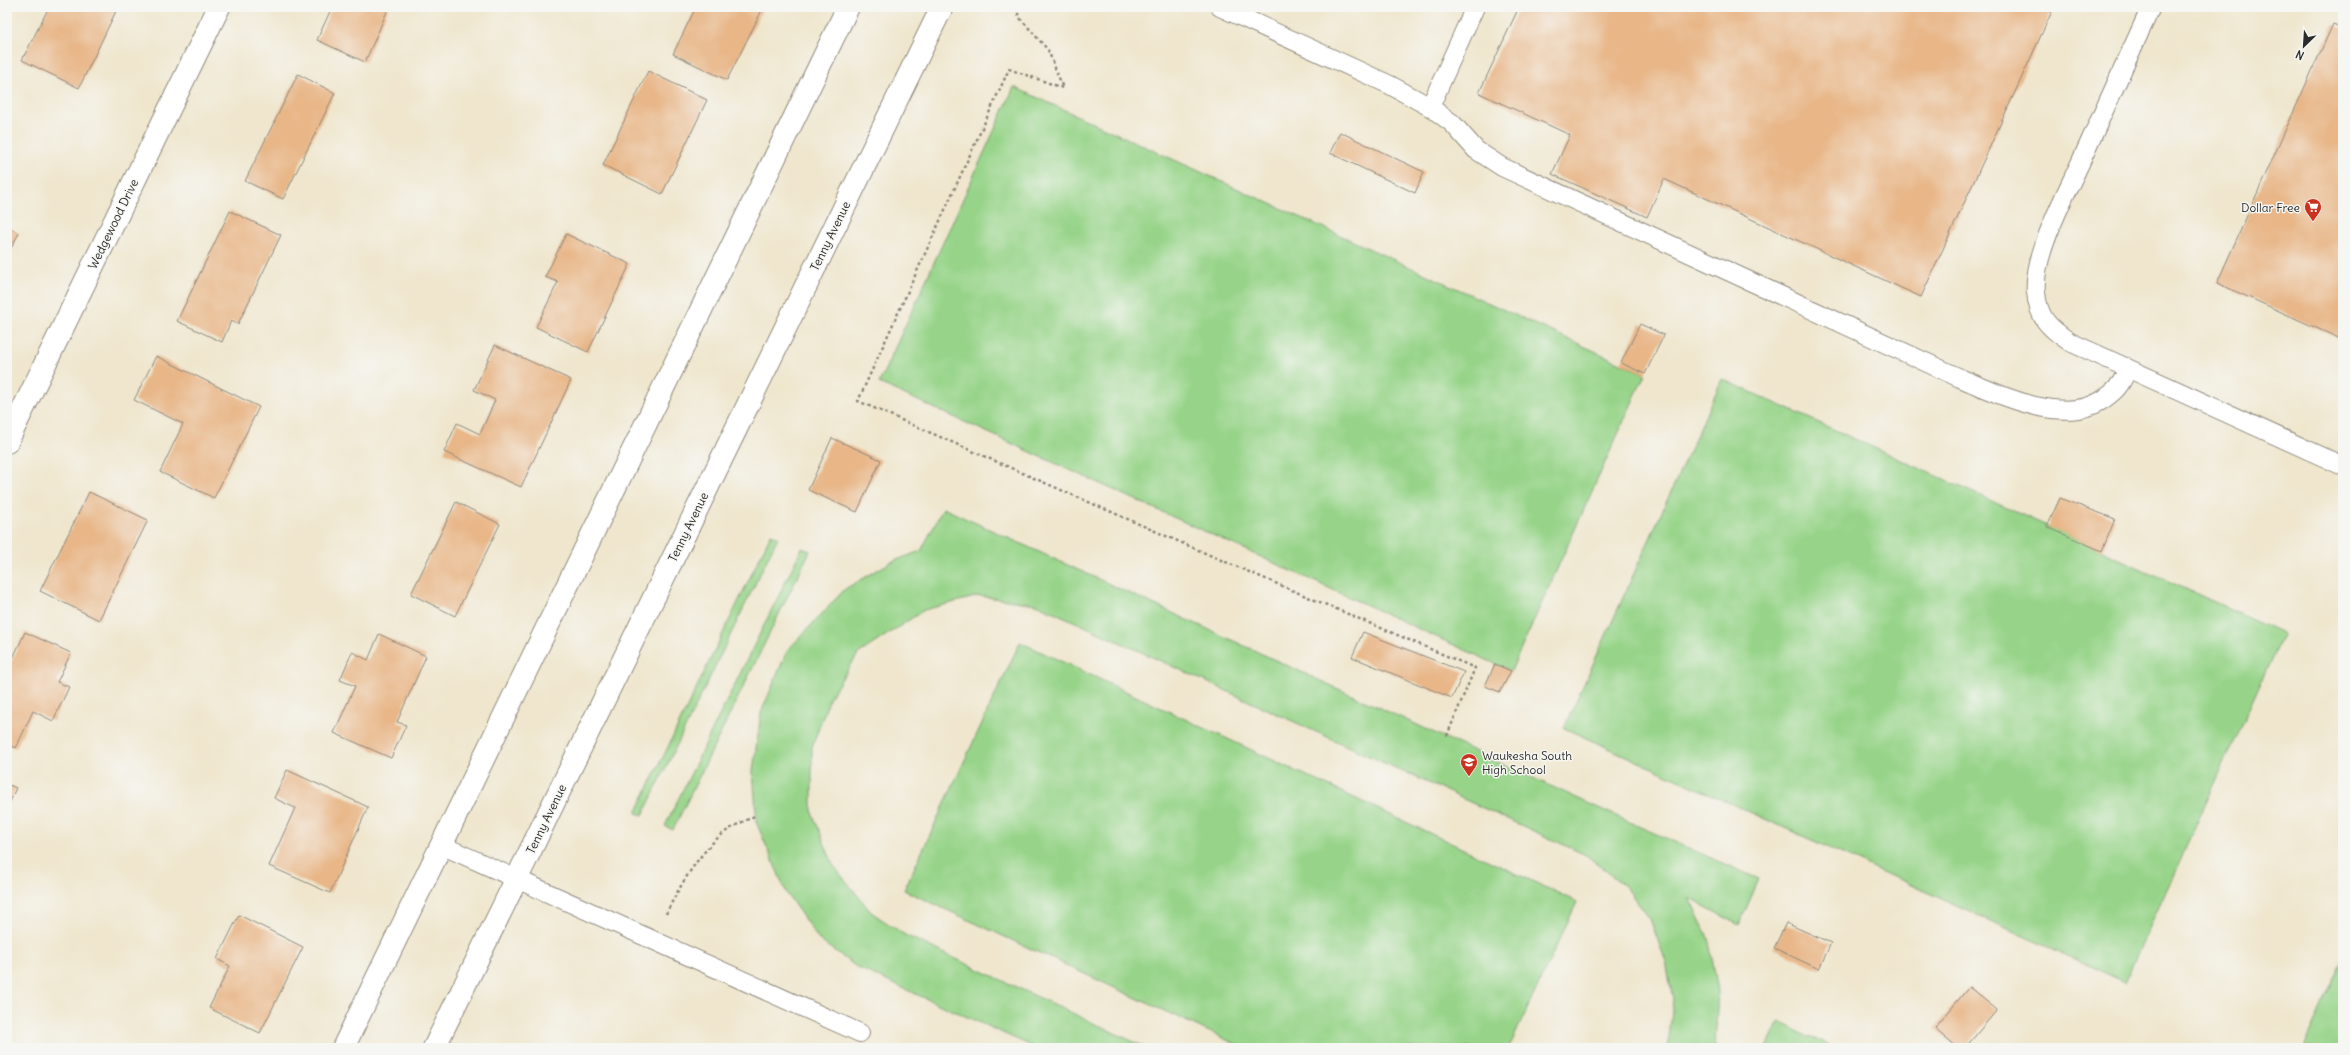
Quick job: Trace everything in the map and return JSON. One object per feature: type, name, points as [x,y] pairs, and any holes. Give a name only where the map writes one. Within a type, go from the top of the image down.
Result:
[{"type":"street","name":"Wedgewood Drive","points":[[7,442],[12,419],[219,7]]},
{"type":"street","points":[[343,1048],[848,7]]},
{"type":"street","name":"Tenny Avenue","points":[[434,1048],[942,7]]},
{"type":"lane","points":[[1220,7],[1390,85],[1430,107],[1452,123],[1476,150],[1502,167],[1960,378],[2014,400],[2049,409],[2078,409],[2102,401],[2119,386],[2127,369]]},
{"type":"lane","points":[[1430,107],[1475,7]]},
{"type":"lane","points":[[2151,7],[2054,221],[2040,263],[2036,291],[2040,312],[2050,329],[2070,342],[2343,466]]},
{"type":"lane","points":[[442,845],[860,1033]]},
{"type":"path","points":[[1016,7],[1019,17],[1048,50],[1063,88],[1009,69],[858,401],[1221,560],[1475,668],[1446,738]]},
{"type":"path","points":[[654,940],[674,897],[701,856],[728,830],[756,815]]},
{"type":"green space","points":[[1014,87],[1645,374],[1511,671],[879,383]]},
{"type":"green space","points":[[1722,379],[2283,633],[2125,982],[1564,728]]},
{"type":"green space","points":[[943,508],[1638,826],[1759,879],[1739,925],[1689,898],[1708,937],[1718,990],[1715,1048],[1668,1048],[1673,1000],[1666,962],[1650,919],[1625,886],[1586,855],[1036,604],[979,596],[924,610],[858,654],[830,697],[812,747],[812,812],[833,865],[871,912],[905,935],[1147,1048],[1036,1048],[858,968],[819,940],[787,894],[757,824],[753,771],[761,713],[787,651],[845,589],[891,562],[921,551]]},
{"type":"green space","points":[[771,534],[778,537],[643,815],[636,813]]},
{"type":"green space","points":[[802,548],[810,551],[673,830],[665,826]]},
{"type":"green space","points":[[1020,642],[1577,902],[1509,1048],[1244,1048],[904,890]]},
{"type":"green space","points":[[2343,958],[2343,1048],[2303,1048]]},
{"type":"green space","points":[[1779,1022],[1834,1048],[1767,1048]]},
{"type":"building","points":[[49,7],[114,7],[117,9],[79,88],[22,60]]},
{"type":"building","points":[[332,7],[389,7],[365,62],[317,40]]},
{"type":"building","points":[[696,7],[755,7],[762,10],[727,80],[673,54]]},
{"type":"building","points":[[1519,7],[2054,7],[1921,297],[1664,179],[1647,217],[1552,174],[1570,135],[1479,93]]},
{"type":"building","points":[[2333,24],[2343,28],[2343,340],[2217,283]]},
{"type":"building","points":[[648,71],[707,100],[662,194],[603,165]]},
{"type":"building","points":[[298,74],[335,93],[283,199],[245,181]]},
{"type":"building","points":[[1340,132],[1424,172],[1415,193],[1330,153]]},
{"type":"building","points":[[230,211],[281,235],[238,324],[231,321],[222,342],[177,321]]},
{"type":"building","points":[[7,227],[19,233],[7,256]]},
{"type":"building","points":[[566,234],[630,264],[588,352],[536,327],[558,282],[545,277]]},
{"type":"building","points":[[1640,324],[1664,335],[1645,374],[1621,363]]},
{"type":"building","points":[[495,345],[571,380],[521,487],[444,452],[457,423],[480,434],[495,400],[474,390]]},
{"type":"building","points":[[156,356],[259,407],[214,498],[160,472],[183,424],[134,400]]},
{"type":"building","points":[[832,438],[881,460],[857,512],[808,490]]},
{"type":"building","points":[[89,492],[148,520],[99,620],[40,591]]},
{"type":"building","points":[[2060,498],[2115,519],[2102,551],[2047,527]]},
{"type":"building","points":[[456,502],[500,524],[455,616],[411,594]]},
{"type":"building","points":[[25,632],[71,653],[57,682],[69,687],[53,721],[33,711],[16,748],[7,744],[7,671]]},
{"type":"building","points":[[1363,632],[1464,672],[1452,698],[1352,657]]},
{"type":"building","points":[[379,634],[426,656],[397,722],[406,725],[391,758],[334,733],[355,686],[340,680],[352,652],[368,660]]},
{"type":"building","points":[[1495,664],[1511,671],[1500,692],[1485,686]]},
{"type":"building","points":[[287,770],[368,807],[330,893],[269,866],[295,808],[274,798]]},
{"type":"building","points":[[7,784],[16,788],[7,808]]},
{"type":"building","points":[[239,915],[303,947],[260,1033],[209,1008],[230,966],[217,959]]},
{"type":"building","points":[[1786,923],[1831,943],[1819,969],[1774,948]]},
{"type":"building","points":[[1969,987],[1997,1010],[1965,1048],[1958,1048],[1935,1028]]},
{"type":"place","name":"Dollar Free","points":[[2313,222]]},
{"type":"place","name":"Waukesha South High School","points":[[1469,777]]}]
